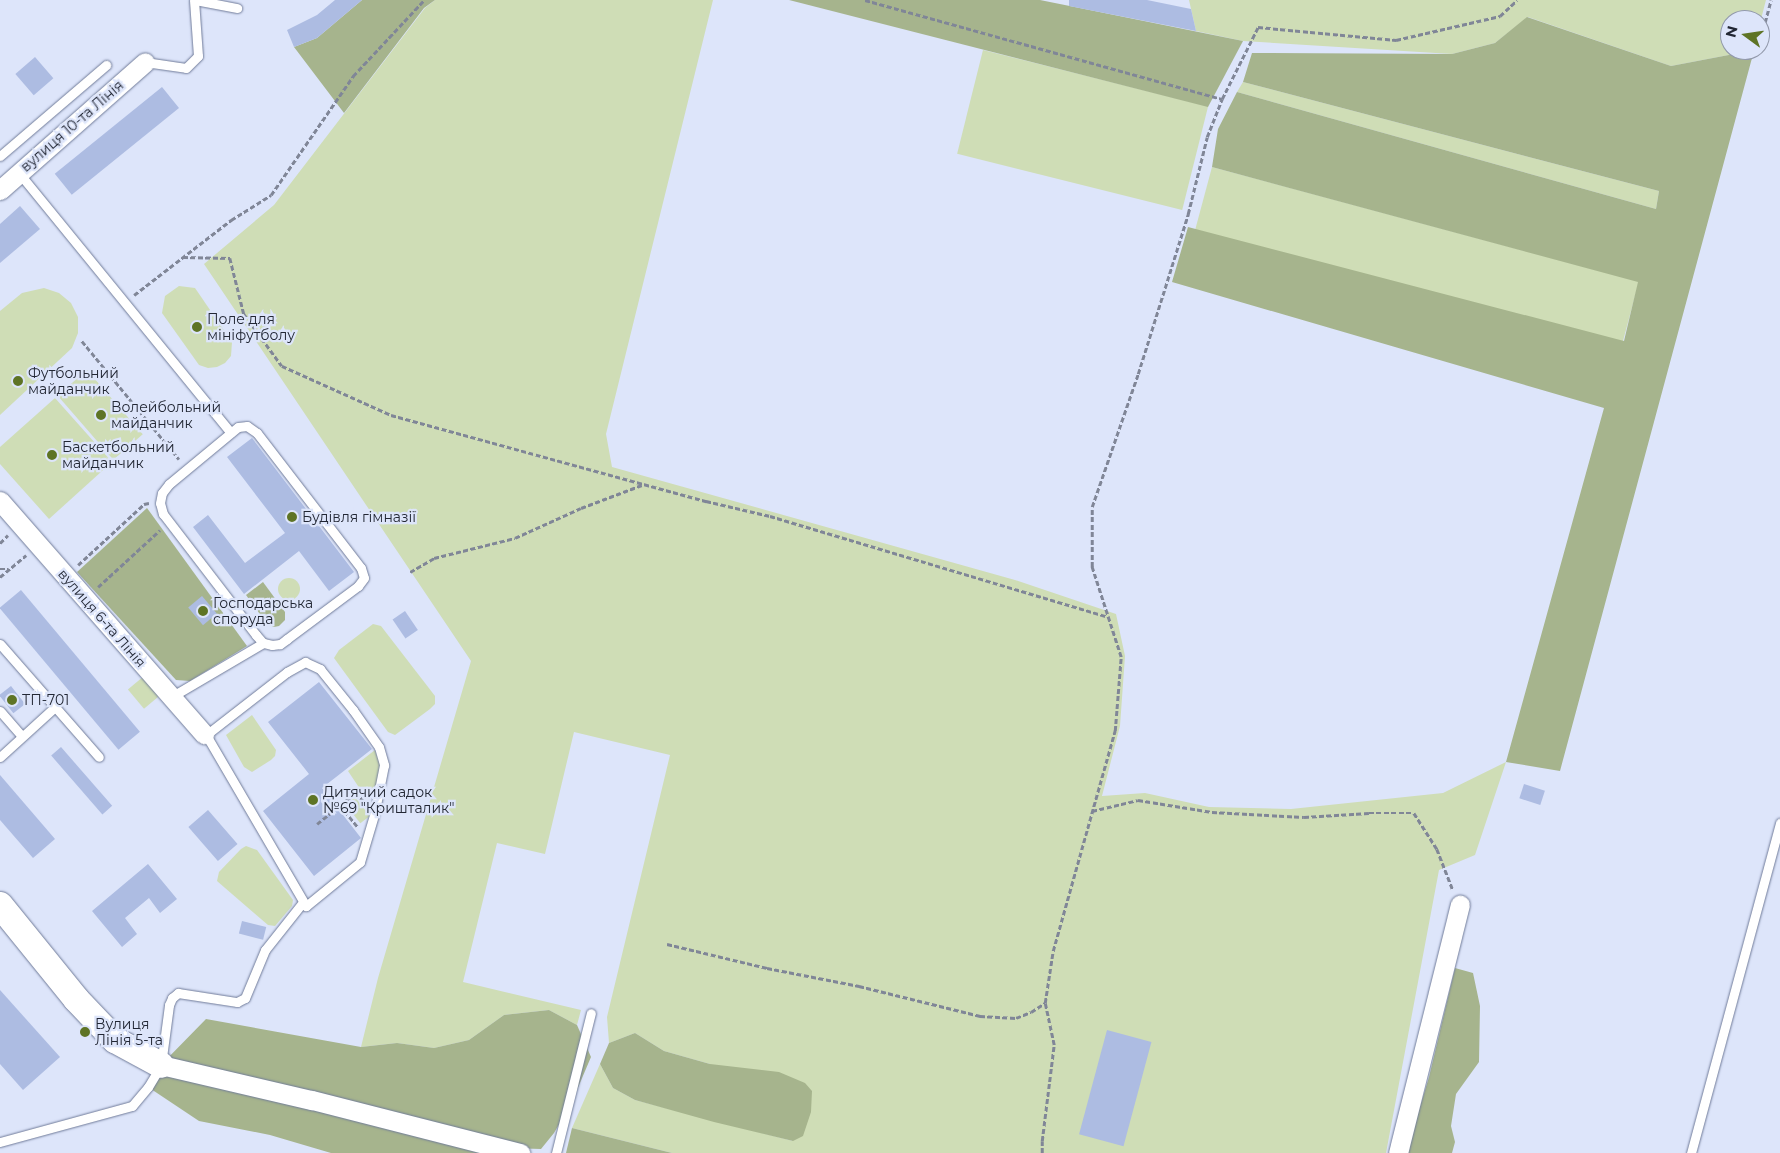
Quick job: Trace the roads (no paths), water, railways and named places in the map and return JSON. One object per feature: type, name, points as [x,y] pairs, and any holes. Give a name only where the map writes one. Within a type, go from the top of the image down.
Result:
[{"type":"street","name":"вулиця 10-та Лінія","points":[[0,190],[145,62]]},
{"type":"street","name":"вулиця 6-та Лінія","points":[[0,501],[205,734]]},
{"type":"street","points":[[0,905],[76,999],[114,1040],[161,1065],[312,1100],[520,1153]]},
{"type":"street","points":[[1398,1153],[1460,905]]},
{"type":"lane","points":[[145,62],[186,68],[198,56],[194,0],[237,8]]},
{"type":"lane","points":[[0,156],[106,65]]},
{"type":"lane","points":[[19,173],[231,433]]},
{"type":"lane","points":[[247,426],[257,433],[364,572],[362,582],[280,644],[272,645],[263,642],[163,514],[160,503],[162,493],[169,484],[231,433],[238,427],[247,426]]},
{"type":"lane","points":[[171,697],[263,642]]},
{"type":"lane","points":[[0,644],[99,757]]},
{"type":"lane","points":[[310,662],[325,675],[353,710],[377,743],[383,759],[383,777],[368,839],[360,862],[306,906],[205,734],[287,672],[301,663],[310,662]]},
{"type":"lane","points":[[0,757],[55,707]]},
{"type":"lane","points":[[0,711],[22,736]]},
{"type":"lane","points":[[1691,1153],[1780,823]]},
{"type":"lane","points":[[0,1142],[132,1106],[161,1065],[169,1005],[172,998],[178,994],[237,1002],[245,998],[265,950],[303,902]]},
{"type":"lane","points":[[556,1153],[591,1013]]},
{"type":"place","name":"Поле для мініфутболу","points":[[197,327]]},
{"type":"place","name":"Футбольний майданчик","points":[[18,381]]},
{"type":"place","name":"Волейбольний майданчик","points":[[101,415]]},
{"type":"place","name":"Баскетбольний майданчик","points":[[52,455]]},
{"type":"place","name":"Будівля гімназії","points":[[292,517]]},
{"type":"place","name":"Господарська споруда","points":[[203,611]]},
{"type":"place","name":"ТП-701","points":[[12,700]]},
{"type":"place","name":"Дитячий садок №69 \"Кришталик\"","points":[[313,800]]},
{"type":"place","name":"Вулиця Лінія 5-та","points":[[85,1032]]}]
